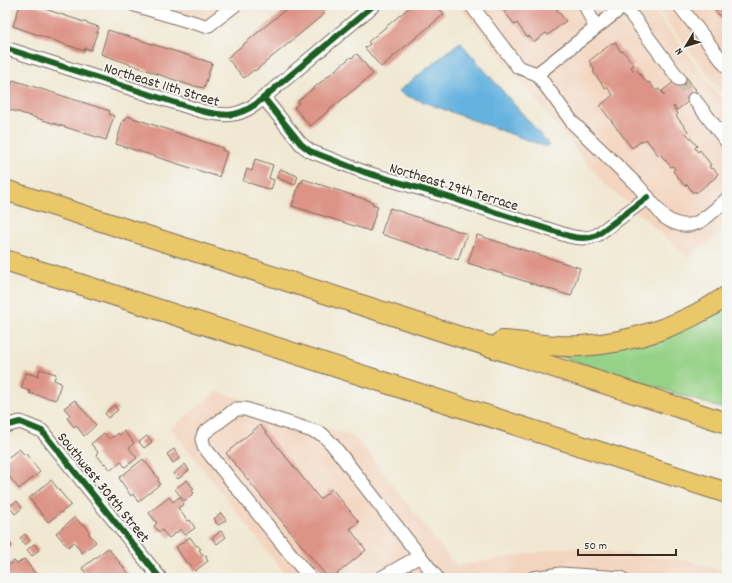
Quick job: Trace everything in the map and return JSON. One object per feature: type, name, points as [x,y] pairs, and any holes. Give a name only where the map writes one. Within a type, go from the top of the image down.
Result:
[{"type":"highway","points":[[5,190],[727,423]]},
{"type":"highway","points":[[5,260],[727,493]]},
{"type":"highway","points":[[476,342],[503,341],[541,346],[581,346],[626,340],[667,328],[708,309],[727,296]]},
{"type":"street","points":[[135,5],[205,26],[209,25],[235,5]]},
{"type":"street","name":"Northeast 11th Street","points":[[5,48],[201,111],[227,116],[248,110],[264,98],[374,5]]},
{"type":"street","points":[[471,5],[518,67],[537,74],[574,123],[630,177],[664,217],[671,222],[683,226],[696,223],[727,199]]},
{"type":"street","points":[[585,5],[595,27]]},
{"type":"street","points":[[537,74],[624,5],[679,79]]},
{"type":"street","points":[[679,5],[726,62]]},
{"type":"street","name":"Northeast 29th Terrace","points":[[264,98],[301,144],[310,151],[364,172],[570,236],[590,238],[597,235],[648,197]]},
{"type":"street","points":[[694,99],[727,142]]},
{"type":"street","points":[[310,578],[204,447],[202,439],[204,433],[236,410],[245,409],[322,434],[332,444],[437,578]]},
{"type":"street","name":"Southwest 308th Street","points":[[5,426],[20,422],[42,431],[160,578]]},
{"type":"street","points":[[381,578],[420,556]]},
{"type":"street","points":[[533,578],[561,574],[620,578]]},
{"type":"shaded area","points":[[113,5],[223,5],[193,31]]},
{"type":"shaded area","points":[[459,5],[650,5],[727,106],[727,227],[688,257],[600,179]]},
{"type":"shaded area","points":[[654,5],[727,5],[727,100]]},
{"type":"shaded area","points":[[217,391],[356,438],[456,566],[562,548],[592,549],[689,561],[727,573],[727,578],[288,578],[171,428]]},
{"type":"green space","points":[[727,304],[727,410],[557,355]]},
{"type":"water","points":[[460,42],[549,146],[544,146],[402,94],[399,91]]},
{"type":"building","points":[[5,5],[8,5],[5,15]]},
{"type":"building","points":[[20,5],[33,5],[99,27],[91,50],[85,48],[84,51],[13,26]]},
{"type":"building","points":[[291,5],[324,5],[327,8],[322,12],[324,14],[255,71],[254,70],[244,78],[227,58]]},
{"type":"building","points":[[412,5],[436,5],[444,14],[381,67],[365,48],[370,44],[368,42]]},
{"type":"building","points":[[499,5],[553,5],[566,21],[548,35],[546,33],[534,42],[529,36],[527,37],[517,23],[515,25]]},
{"type":"building","points":[[711,5],[727,5],[727,19],[724,22]]},
{"type":"building","points":[[108,30],[212,63],[204,88],[189,85],[101,54]]},
{"type":"building","points":[[615,42],[621,52],[623,51],[634,65],[631,67],[634,71],[636,69],[647,83],[649,82],[656,91],[659,89],[665,95],[662,91],[683,75],[696,90],[698,94],[677,110],[674,106],[673,107],[678,114],[676,116],[688,131],[686,133],[697,146],[695,148],[698,152],[700,150],[711,165],[709,166],[711,169],[713,168],[718,174],[696,193],[695,191],[693,193],[687,184],[685,186],[673,171],[675,169],[673,166],[671,167],[660,154],[658,155],[646,139],[632,148],[600,106],[613,95],[607,87],[606,89],[593,72],[595,71],[593,69],[594,68],[589,61]]},
{"type":"building","points":[[357,54],[373,74],[310,126],[294,107],[299,103],[298,101],[351,57],[352,58]]},
{"type":"building","points":[[5,73],[10,75],[5,90]]},
{"type":"building","points":[[13,80],[110,111],[109,114],[114,116],[106,140],[5,108],[5,101],[10,84],[12,85]]},
{"type":"building","points":[[127,116],[223,148],[222,150],[227,152],[219,177],[116,144],[123,120],[125,121]]},
{"type":"building","points":[[255,159],[273,165],[269,178],[274,180],[271,190],[243,181],[247,169],[252,171]]},
{"type":"building","points":[[280,169],[298,176],[295,185],[277,178]]},
{"type":"building","points":[[303,179],[373,202],[372,204],[378,206],[370,231],[292,206],[300,182],[302,183]]},
{"type":"building","points":[[390,208],[467,234],[458,260],[381,234]]},
{"type":"building","points":[[477,235],[580,268],[571,296],[468,263]]},
{"type":"building","points":[[40,369],[56,374],[54,380],[61,383],[56,400],[29,393],[30,391],[21,388],[26,373],[38,376]]},
{"type":"building","points":[[75,400],[96,425],[84,436],[76,425],[74,427],[67,418],[70,415],[64,408]]},
{"type":"building","points":[[114,405],[118,410],[108,418],[105,413]]},
{"type":"building","points":[[260,425],[320,499],[332,489],[359,522],[350,529],[366,550],[332,578],[328,578],[226,453]]},
{"type":"building","points":[[124,431],[134,443],[129,448],[137,458],[125,467],[121,461],[111,470],[96,454],[98,452],[91,444],[104,433],[109,439]]},
{"type":"building","points":[[147,436],[152,442],[144,448],[139,442]]},
{"type":"building","points":[[19,449],[25,455],[26,454],[40,472],[19,489],[5,471],[5,460]]},
{"type":"building","points":[[174,449],[180,458],[173,463],[167,454]]},
{"type":"building","points":[[143,459],[159,479],[160,484],[138,502],[133,494],[131,496],[119,478]]},
{"type":"building","points":[[185,464],[189,470],[178,479],[173,474]]},
{"type":"building","points":[[51,480],[71,505],[48,522],[29,498]]},
{"type":"building","points":[[187,480],[194,489],[192,491],[194,493],[184,501],[175,489]]},
{"type":"building","points":[[169,497],[173,502],[179,497],[184,504],[178,508],[188,521],[190,520],[195,528],[185,535],[181,529],[169,538],[162,530],[159,532],[154,526],[157,523],[149,513]]},
{"type":"building","points":[[17,501],[22,508],[15,514],[9,506]]},
{"type":"building","points":[[221,513],[226,520],[219,525],[214,519]]},
{"type":"building","points":[[75,517],[82,525],[84,524],[90,532],[88,533],[96,542],[82,553],[74,542],[68,547],[56,533]]},
{"type":"building","points":[[221,531],[226,537],[217,544],[212,538]]},
{"type":"building","points":[[25,534],[30,541],[25,545],[20,538]]},
{"type":"building","points":[[5,536],[12,546],[5,551]]},
{"type":"building","points":[[190,537],[196,546],[197,545],[201,549],[199,550],[204,556],[206,555],[208,561],[195,571],[189,563],[187,564],[176,547]]},
{"type":"building","points":[[34,544],[39,550],[32,556],[27,550]]},
{"type":"building","points":[[108,548],[129,574],[124,578],[88,578],[89,577],[82,568]]},
{"type":"building","points":[[24,559],[39,578],[7,578],[5,576],[5,568],[14,561],[17,564]]},
{"type":"tunnel","points":[[679,79],[694,99]]},
{"type":"cycle path","points":[[5,48],[201,111],[230,115],[242,112],[256,104],[374,5]]},
{"type":"cycle path","points":[[264,98],[301,144],[310,151],[364,172],[442,195],[569,236],[584,238],[597,235],[648,197]]},
{"type":"cycle path","points":[[5,426],[20,422],[42,431],[160,578]]}]
